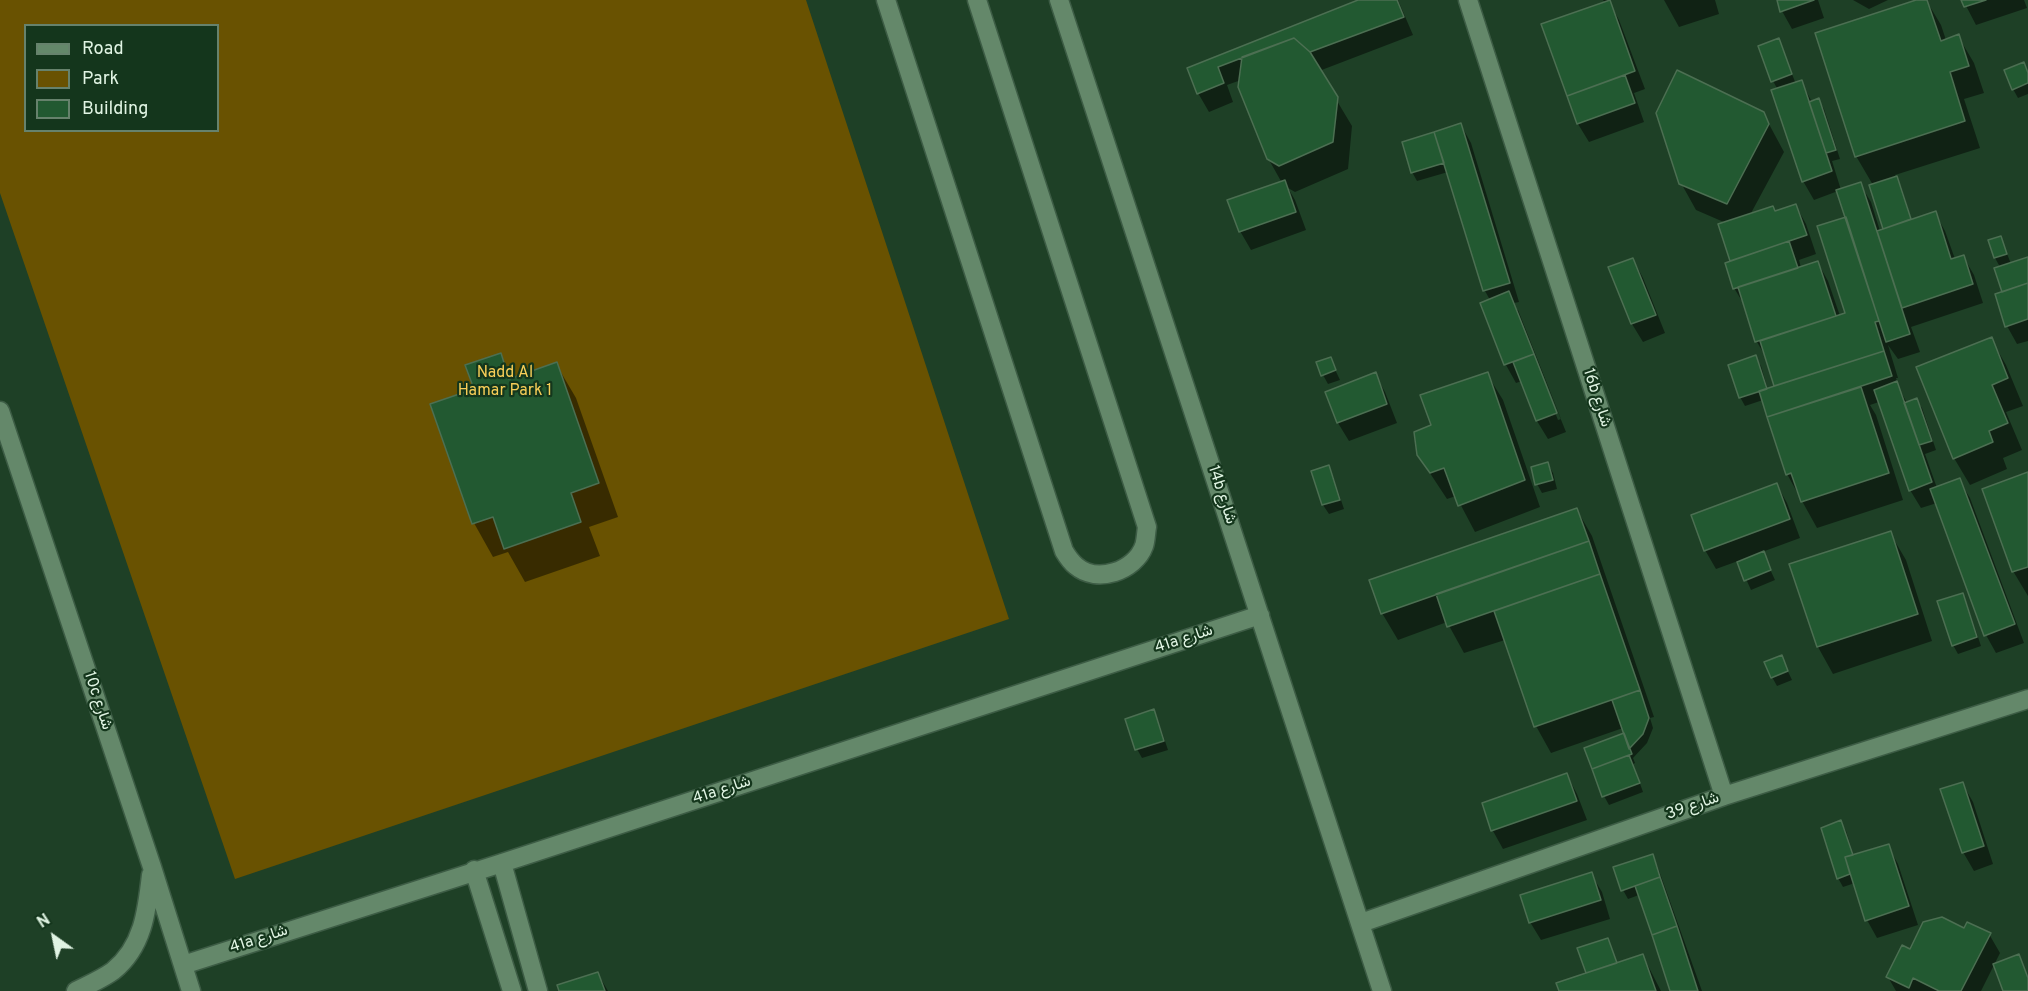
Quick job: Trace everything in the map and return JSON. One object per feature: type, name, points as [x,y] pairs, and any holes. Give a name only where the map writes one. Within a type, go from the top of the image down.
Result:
[{"type":"street","points":[[886,0],[1064,551],[1076,567],[1095,574],[1115,573],[1132,563],[1144,546],[1147,526],[977,0]]},
{"type":"street","name":"14b شارع","points":[[1059,0],[1382,991]]},
{"type":"street","name":"16b شارع","points":[[1468,0],[1724,796]]},
{"type":"street","name":"10c شارع","points":[[0,411],[191,991]]},
{"type":"street","name":"41a شارع","points":[[183,965],[1260,615]]},
{"type":"street","name":"شارع 39","points":[[1361,923],[1724,796],[2028,699]]},
{"type":"street","points":[[502,863],[538,991]]},
{"type":"street","points":[[76,991],[112,971],[131,952],[143,929],[152,867]]},
{"type":"street","points":[[474,870],[512,991]]},
{"type":"green space","name":"Nadd Al Hamar Park 1","points":[[0,0],[806,0],[1009,619],[235,879],[0,193]]},
{"type":"building","points":[[1358,0],[1397,0],[1404,17],[1310,52],[1294,38],[1218,67],[1224,83],[1197,94],[1187,68]]},
{"type":"building","points":[[1610,0],[1635,71],[1567,96],[1541,24]]},
{"type":"building","points":[[1777,0],[1814,0],[1780,12]]},
{"type":"building","points":[[1916,0],[1927,0],[1941,41],[1959,34],[1969,66],[1950,72],[1965,121],[1855,157],[1815,33]]},
{"type":"building","points":[[1961,0],[1986,0],[1964,7]]},
{"type":"building","points":[[1294,38],[1310,52],[1338,97],[1333,142],[1279,166],[1267,159],[1238,87],[1242,57]]},
{"type":"building","points":[[1779,38],[1792,74],[1771,82],[1758,46]]},
{"type":"building","points":[[2024,62],[2028,73],[2028,83],[2012,90],[2004,70]]},
{"type":"building","points":[[1677,70],[1764,112],[1769,124],[1727,204],[1679,184],[1656,113]]},
{"type":"building","points":[[1625,75],[1635,103],[1577,124],[1567,96]]},
{"type":"building","points":[[1802,80],[1832,171],[1802,182],[1771,90]]},
{"type":"building","points":[[1819,98],[1836,150],[1826,153],[1809,102]]},
{"type":"building","points":[[1461,123],[1510,283],[1483,291],[1434,132]]},
{"type":"building","points":[[1434,132],[1444,163],[1411,173],[1402,142]]},
{"type":"building","points":[[1897,176],[1911,219],[1883,229],[1869,185]]},
{"type":"building","points":[[1285,180],[1296,212],[1239,232],[1227,200]]},
{"type":"building","points":[[1861,182],[1910,334],[1886,342],[1836,190]]},
{"type":"building","points":[[1796,204],[1807,235],[1730,261],[1718,224],[1773,206],[1775,211]]},
{"type":"building","points":[[1936,211],[1951,259],[1964,255],[1973,284],[1902,308],[1877,231]]},
{"type":"building","points":[[1846,217],[1879,321],[1875,322],[1884,351],[1774,386],[1760,341],[1845,313],[1817,226]]},
{"type":"building","points":[[2001,236],[2007,254],[1994,258],[1988,240]]},
{"type":"building","points":[[1789,241],[1798,268],[1733,289],[1725,263]]},
{"type":"building","points":[[2028,257],[2028,283],[2002,292],[1994,268]]},
{"type":"building","points":[[1633,258],[1656,315],[1631,324],[1608,267]]},
{"type":"building","points":[[1818,261],[1836,316],[1755,342],[1738,287]]},
{"type":"building","points":[[2028,283],[2028,319],[2005,327],[1995,294]]},
{"type":"building","points":[[1509,291],[1534,354],[1504,365],[1480,303]]},
{"type":"building","points":[[1992,337],[2008,378],[1992,385],[2008,423],[1989,431],[1993,442],[1953,459],[1916,367]]},
{"type":"building","points":[[1884,351],[1892,376],[1767,417],[1759,391]]},
{"type":"building","points":[[501,353],[509,379],[557,362],[599,483],[571,493],[581,522],[504,549],[493,517],[472,524],[430,404],[474,389],[465,365]]},
{"type":"building","points":[[1534,354],[1557,413],[1536,421],[1513,362]]},
{"type":"building","points":[[1756,355],[1767,389],[1739,398],[1728,365]]},
{"type":"building","points":[[1331,357],[1336,370],[1321,376],[1316,362]]},
{"type":"building","points":[[1376,372],[1387,404],[1337,423],[1325,392]]},
{"type":"building","points":[[1488,372],[1525,480],[1458,506],[1444,468],[1430,473],[1417,455],[1414,432],[1431,425],[1420,395]]},
{"type":"building","points":[[1897,381],[1932,482],[1909,491],[1874,390]]},
{"type":"building","points":[[1861,387],[1889,473],[1801,502],[1791,473],[1786,475],[1767,417]]},
{"type":"building","points":[[1917,398],[1932,441],[1919,445],[1904,403]]},
{"type":"building","points":[[1548,462],[1553,480],[1535,485],[1531,467]]},
{"type":"building","points":[[1329,465],[1340,500],[1322,505],[1311,471]]},
{"type":"building","points":[[2028,472],[2028,567],[2012,572],[1982,489]]},
{"type":"building","points":[[1960,478],[2015,624],[1984,636],[1930,489]]},
{"type":"building","points":[[1777,483],[1790,519],[1704,551],[1691,515]]},
{"type":"building","points":[[1577,508],[1589,541],[1381,614],[1369,580]]},
{"type":"building","points":[[1891,531],[1918,614],[1817,647],[1789,564]]},
{"type":"building","points":[[1589,541],[1600,574],[1447,627],[1436,594]]},
{"type":"building","points":[[1764,551],[1771,570],[1744,581],[1737,562]]},
{"type":"building","points":[[1600,574],[1640,690],[1534,727],[1494,611]]},
{"type":"building","points":[[1963,593],[1977,637],[1952,646],[1937,601]]},
{"type":"building","points":[[1782,655],[1788,671],[1771,678],[1764,662]]},
{"type":"building","points":[[1640,690],[1649,718],[1643,734],[1629,749],[1612,700]]},
{"type":"building","points":[[1154,709],[1164,741],[1135,750],[1125,719]]},
{"type":"building","points":[[1624,733],[1632,754],[1592,769],[1584,748]]},
{"type":"building","points":[[1629,755],[1640,783],[1602,797],[1592,769]]},
{"type":"building","points":[[1567,773],[1577,801],[1491,831],[1482,803]]},
{"type":"building","points":[[1963,782],[1984,846],[1962,853],[1940,789]]},
{"type":"building","points":[[1841,820],[1853,855],[1845,857],[1850,874],[1837,879],[1821,828]]},
{"type":"building","points":[[1889,844],[1909,906],[1865,921],[1845,857]]},
{"type":"building","points":[[1653,854],[1660,877],[1621,891],[1613,867]]},
{"type":"building","points":[[1592,872],[1601,900],[1529,923],[1520,895]]},
{"type":"building","points":[[1660,877],[1677,926],[1652,935],[1635,886]]},
{"type":"building","points":[[1942,917],[1964,928],[1967,922],[1991,933],[1961,991],[1939,991],[1913,978],[1909,988],[1886,977],[1902,945],[1910,949],[1923,922]]},
{"type":"building","points":[[1677,926],[1698,991],[1670,991],[1652,935]]},
{"type":"building","points":[[1608,938],[1617,963],[1586,973],[1577,948]]},
{"type":"building","points":[[1643,954],[1656,991],[1559,991],[1556,983]]},
{"type":"building","points":[[2019,954],[2028,978],[2028,991],[2003,991],[1993,964]]},
{"type":"building","points":[[598,972],[605,991],[559,991],[557,985]]}]
